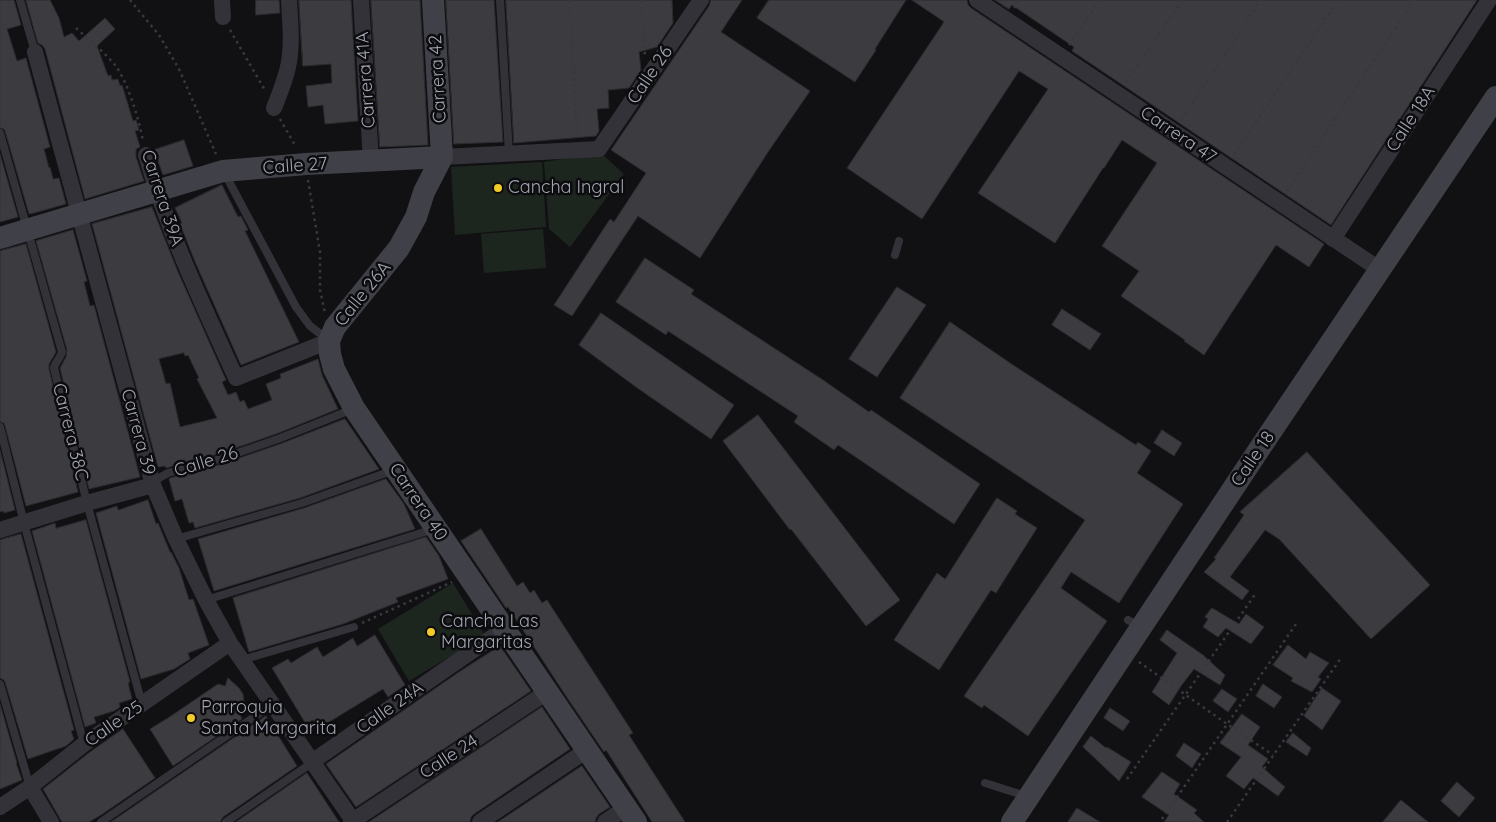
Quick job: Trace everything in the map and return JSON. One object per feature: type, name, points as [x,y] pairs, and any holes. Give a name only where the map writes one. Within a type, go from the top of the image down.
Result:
[{"type":"street","points":[[222,0],[223,18]]},
{"type":"street","points":[[274,108],[290,58],[289,0]]},
{"type":"street","name":"Carrera 41A","points":[[361,0],[371,161]]},
{"type":"street","name":"Carrera 42","points":[[433,0],[442,157]]},
{"type":"street","name":"Calle 26","points":[[599,149],[701,0]]},
{"type":"street","name":"Carrera 47","points":[[976,0],[1379,269]]},
{"type":"street","name":"Calle 18A","points":[[1334,239],[1489,0]]},
{"type":"street","name":"Carrera 39","points":[[35,52],[153,485],[176,539],[230,643],[352,821]]},
{"type":"street","name":"Calle 18","points":[[1012,822],[1135,624],[1260,448],[1496,97]]},
{"type":"street","name":"Calle 27","points":[[0,238],[80,216],[223,172],[306,164],[599,149]]},
{"type":"street","name":"Carrera 39A","points":[[146,155],[156,192],[175,243],[236,378]]},
{"type":"street","name":"Calle 26A","points":[[236,378],[328,341],[335,327],[399,248],[416,217],[424,192],[442,157]]},
{"type":"street","name":"Carrera 40","points":[[328,341],[334,369],[354,408],[631,815]]},
{"type":"street","name":"Calle 26","points":[[0,530],[153,485]]},
{"type":"street","name":"Calle 24A","points":[[313,762],[504,629]]},
{"type":"street","name":"Calle 25","points":[[0,807],[84,744],[230,643]]},
{"type":"street","name":"Calle 24","points":[[352,821],[547,692]]},
{"type":"street","points":[[480,822],[587,750]]},
{"type":"street","points":[[30,786],[51,822]]},
{"type":"street","points":[[605,822],[631,815]]},
{"type":"lane","name":"Carrera 39","points":[[20,0],[35,52]]},
{"type":"lane","points":[[500,0],[509,154]]},
{"type":"lane","name":"Carrera 38C","points":[[0,134],[62,352],[54,368],[87,503],[142,704]]},
{"type":"lane","points":[[223,172],[296,307],[310,326],[328,341]]},
{"type":"lane","points":[[895,255],[899,241]]},
{"type":"lane","name":"Calle 26","points":[[153,485],[159,478],[168,473],[220,459],[278,439],[354,408]]},
{"type":"lane","points":[[0,427],[84,744]]},
{"type":"lane","points":[[176,539],[302,503],[396,470]]},
{"type":"lane","points":[[206,600],[436,528]]},
{"type":"lane","points":[[242,660],[354,627]]},
{"type":"lane","points":[[0,684],[30,786]]},
{"type":"lane","points":[[101,822],[273,704]]},
{"type":"lane","name":"Calle 24A","points":[[226,822],[313,762]]},
{"type":"lane","points":[[985,783],[1029,797]]},
{"type":"path","points":[[130,0],[159,35],[179,69],[223,172]]},
{"type":"path","points":[[570,0],[577,151]]},
{"type":"path","points":[[642,0],[646,82]]},
{"type":"path","points":[[1061,57],[1100,0]]},
{"type":"path","points":[[1118,94],[1182,0]]},
{"type":"path","points":[[1173,131],[1261,0]]},
{"type":"path","points":[[1226,167],[1338,0]]},
{"type":"path","points":[[1279,202],[1414,0]]},
{"type":"path","points":[[223,18],[306,164],[320,252],[320,290],[325,310],[328,341]]},
{"type":"path","name":"Carrera 39A","points":[[76,28],[116,67],[124,80],[140,129],[146,155]]},
{"type":"path","points":[[354,627],[467,575]]},
{"type":"path","points":[[1127,779],[1256,593]]},
{"type":"path","points":[[1162,819],[1296,624]]},
{"type":"path","points":[[1227,822],[1341,658]]},
{"type":"path","points":[[1139,662],[1273,755]]},
{"type":"shaded area","points":[[601,153],[624,174],[570,247],[549,229],[544,162]]},
{"type":"shaded area","name":"Cancha Ingral","points":[[542,162],[546,227],[455,235],[451,167]]},
{"type":"shaded area","name":"Cancha Ingral","points":[[543,229],[546,268],[484,273],[481,234]]},
{"type":"shaded area","name":"Cancha Las Margaritas","points":[[453,583],[485,636],[409,681],[378,629]]},
{"type":"building","points":[[0,0],[14,0],[21,25],[7,29],[17,61],[26,58],[50,147],[44,149],[49,168],[53,179],[59,178],[66,204],[29,214],[5,131],[0,128]]},
{"type":"building","points":[[26,0],[50,0],[59,18],[64,37],[72,33],[79,41],[105,18],[115,29],[97,46],[108,76],[111,75],[112,80],[118,79],[120,86],[122,85],[133,121],[136,120],[139,130],[135,131],[140,147],[136,149],[136,157],[144,181],[85,199],[45,49],[38,43]]},
{"type":"building","points":[[256,0],[279,0],[280,13],[256,15]]},
{"type":"building","points":[[299,0],[351,0],[358,121],[325,124],[323,105],[308,107],[306,86],[332,83],[331,64],[303,66]]},
{"type":"building","points":[[371,0],[420,0],[428,145],[380,147]]},
{"type":"building","points":[[446,0],[494,0],[503,142],[454,144]]},
{"type":"building","points":[[506,0],[672,0],[673,23],[657,47],[639,52],[641,70],[629,88],[608,90],[609,108],[597,109],[599,131],[596,136],[514,143]]},
{"type":"building","points":[[711,0],[742,0],[721,32],[810,91],[768,152],[700,258],[638,216],[572,316],[554,305],[610,219],[614,222],[646,173],[611,150],[709,6]]},
{"type":"building","points":[[769,0],[906,0],[855,82],[757,18]]},
{"type":"building","points":[[912,0],[967,0],[971,8],[1324,244],[1309,267],[1276,245],[1204,355],[1121,296],[1139,271],[1102,246],[1157,163],[1122,140],[1055,243],[978,193],[1048,89],[1019,71],[922,219],[847,168],[944,22]]},
{"type":"building","points":[[995,0],[1477,0],[1331,225],[1072,51],[1074,47],[1012,5],[1009,9]]},
{"type":"building","points":[[184,140],[193,166],[163,175],[154,150]]},
{"type":"building","points":[[0,154],[18,217],[0,222]]},
{"type":"building","points":[[222,185],[238,217],[241,216],[248,230],[245,231],[299,342],[241,365],[196,264],[175,208]]},
{"type":"building","points":[[152,207],[178,272],[226,380],[222,382],[228,395],[236,392],[240,402],[244,400],[248,409],[272,400],[266,384],[281,378],[280,374],[318,359],[322,375],[338,409],[276,434],[218,454],[166,468],[165,466],[158,467],[92,224]],"holes":[[[184,353],[185,356],[188,355],[199,378],[197,379],[217,418],[180,427],[170,383],[166,384],[159,359]]]},
{"type":"building","points":[[73,230],[87,281],[84,282],[90,306],[94,305],[140,477],[89,489],[60,368],[66,357],[67,350],[36,241]]},
{"type":"building","points":[[26,244],[56,352],[49,364],[49,369],[78,492],[26,506],[5,426],[4,423],[0,422],[0,251]]},
{"type":"building","points":[[645,258],[694,290],[691,294],[869,412],[871,410],[980,484],[954,524],[838,445],[834,450],[794,422],[798,416],[668,331],[666,335],[616,302]]},
{"type":"building","points":[[897,287],[926,305],[877,377],[849,359]]},
{"type":"building","points":[[1062,309],[1101,334],[1090,350],[1052,325]]},
{"type":"building","points":[[601,313],[734,405],[711,439],[579,345]]},
{"type":"building","points":[[950,322],[1136,445],[1138,442],[1151,451],[1137,473],[1183,504],[1119,603],[1071,572],[1061,588],[1107,621],[1028,736],[984,705],[982,708],[964,696],[1085,520],[900,398]]},
{"type":"building","points":[[758,415],[900,600],[866,626],[723,441]]},
{"type":"building","points":[[345,419],[379,469],[300,498],[195,528],[193,522],[189,523],[182,499],[175,501],[170,478],[222,464]]},
{"type":"building","points":[[1162,430],[1182,443],[1174,456],[1154,443]]},
{"type":"building","points":[[0,450],[15,510],[4,513],[3,511],[0,512]]},
{"type":"building","points":[[1307,452],[1430,585],[1371,639],[1279,539],[1265,530],[1230,577],[1249,591],[1242,600],[1204,572],[1216,559],[1214,558],[1244,515],[1240,512]]},
{"type":"building","points":[[386,479],[404,504],[415,529],[214,591],[198,539],[304,508]]},
{"type":"building","points":[[997,498],[1017,511],[1015,514],[1037,528],[996,593],[991,590],[939,670],[894,640],[937,573],[945,579]]},
{"type":"building","points":[[148,500],[156,524],[158,523],[179,568],[189,600],[193,599],[209,645],[188,653],[190,659],[174,669],[141,679],[96,513],[117,506],[118,510]]},
{"type":"building","points":[[86,520],[130,682],[128,683],[132,699],[119,703],[120,707],[114,711],[94,717],[96,723],[85,727],[32,531],[55,523],[56,528]]},
{"type":"building","points":[[481,529],[517,586],[523,582],[530,593],[534,590],[542,603],[547,600],[633,733],[629,735],[685,822],[652,822],[606,750],[604,752],[508,607],[506,608],[461,541]]},
{"type":"building","points":[[21,534],[74,730],[71,731],[74,739],[66,746],[28,759],[5,682],[0,678],[0,540]]},
{"type":"building","points":[[426,537],[439,556],[448,579],[396,598],[398,602],[343,624],[249,652],[233,598]]},
{"type":"building","points":[[1212,608],[1239,624],[1246,614],[1264,627],[1251,644],[1226,628],[1218,637],[1203,627],[1208,619],[1205,617]]},
{"type":"building","points":[[1167,630],[1203,655],[1225,675],[1220,685],[1194,669],[1169,705],[1152,692],[1177,653],[1160,640]]},
{"type":"building","points":[[375,635],[405,685],[388,697],[383,689],[329,722],[331,725],[320,732],[313,720],[306,724],[272,668],[288,659],[291,663],[317,647],[323,657],[353,638],[357,646]]},
{"type":"building","points":[[1288,645],[1306,659],[1310,652],[1329,663],[1318,677],[1321,679],[1312,692],[1291,681],[1293,678],[1273,665]]},
{"type":"building","points":[[500,646],[531,691],[356,807],[326,764]]},
{"type":"building","points":[[228,678],[243,694],[244,702],[236,704],[242,719],[173,766],[150,729],[218,684],[225,686]]},
{"type":"building","points":[[1263,684],[1282,697],[1274,708],[1256,696]]},
{"type":"building","points":[[1322,688],[1341,701],[1322,730],[1304,716]]},
{"type":"building","points":[[1222,689],[1237,699],[1228,712],[1213,701]]},
{"type":"building","points":[[0,704],[22,780],[0,789]]},
{"type":"building","points":[[542,707],[570,749],[474,814],[470,822],[369,822]]},
{"type":"building","points":[[1110,708],[1130,721],[1123,731],[1104,718]]},
{"type":"building","points":[[1242,714],[1260,727],[1248,745],[1268,759],[1262,767],[1285,787],[1278,796],[1253,778],[1244,789],[1226,776],[1241,757],[1220,743]]},
{"type":"building","points":[[266,716],[297,766],[223,817],[220,822],[111,822]]},
{"type":"building","points":[[123,729],[155,778],[89,822],[62,822],[43,789]]},
{"type":"building","points":[[1293,733],[1311,748],[1307,756],[1286,742]]},
{"type":"building","points":[[1091,736],[1106,748],[1131,762],[1119,781],[1083,747]]},
{"type":"building","points":[[1184,743],[1201,754],[1192,768],[1176,756]]},
{"type":"building","points":[[582,766],[610,807],[599,814],[595,822],[498,822]]},
{"type":"building","points":[[1162,772],[1180,784],[1174,794],[1197,810],[1194,813],[1204,822],[1164,822],[1169,815],[1142,797]]},
{"type":"building","points":[[307,773],[339,822],[236,822]]},
{"type":"building","points":[[1457,782],[1475,798],[1459,817],[1441,801]]},
{"type":"building","points":[[1401,800],[1428,822],[1383,822]]},
{"type":"building","points":[[1077,808],[1100,822],[1068,822]]},
{"type":"place","name":"Cancha Ingral","points":[[498,188]]},
{"type":"place","name":"Cancha Las Margaritas","points":[[431,632]]},
{"type":"place","name":"Parroquia Santa Margarita","points":[[191,718]]}]
